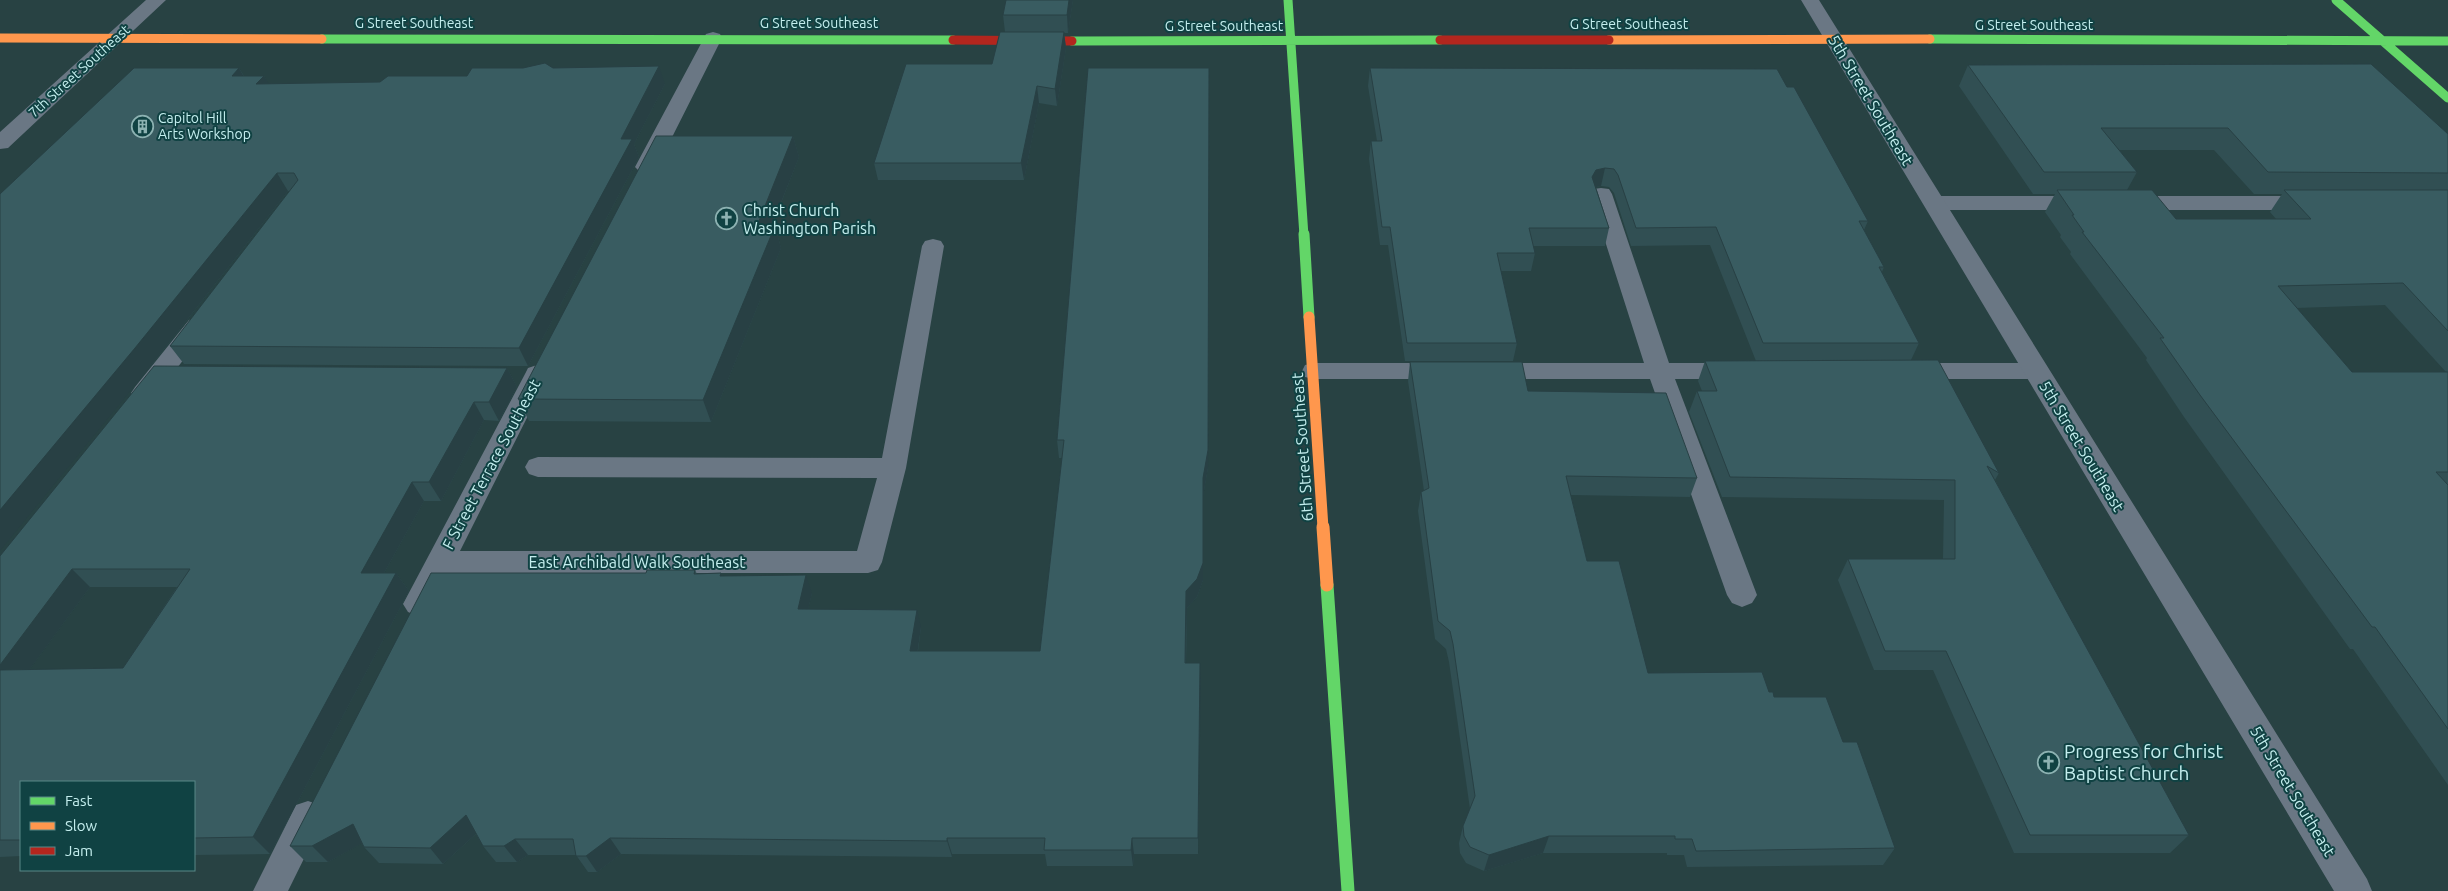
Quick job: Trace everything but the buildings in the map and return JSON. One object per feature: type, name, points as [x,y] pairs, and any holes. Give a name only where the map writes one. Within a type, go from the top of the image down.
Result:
[{"type":"street","name":"7th Street Southeast","points":[[0,143],[157,0]]},
{"type":"street","name":"6th Street Southeast","points":[[1288,0],[1348,891]]},
{"type":"street","name":"5th Street Southeast","points":[[1810,0],[2354,891]]},
{"type":"street","points":[[2336,0],[2448,98]]},
{"type":"street","name":"G Street Southeast","points":[[0,38],[714,38],[1292,41],[1834,38],[2448,41]]},
{"type":"lane","points":[[636,186],[714,38]]},
{"type":"lane","points":[[1600,194],[1659,371],[1742,595]]},
{"type":"lane","points":[[1935,203],[2330,203]]},
{"type":"lane","points":[[538,467],[892,468],[933,246]]},
{"type":"lane","points":[[129,412],[213,305]]},
{"type":"lane","name":"F Street Terrace Southeast","points":[[408,623],[550,351]]},
{"type":"lane","points":[[1314,370],[1766,371]]},
{"type":"lane","points":[[1884,371],[2036,370]]},
{"type":"lane","points":[[160,374],[190,374]]},
{"type":"lane","points":[[506,376],[536,376]]},
{"type":"lane","name":"East Archibald Walk Southeast","points":[[440,562],[868,562],[892,468]]},
{"type":"lane","points":[[270,891],[319,796]]},
{"type":"traffic: fast","points":[[1288,0],[1309,317]]},
{"type":"traffic: fast","points":[[2336,0],[2448,98]]},
{"type":"traffic: fast","points":[[322,39],[953,40]]},
{"type":"traffic: fast","points":[[1930,39],[2448,41]]},
{"type":"traffic: fast","points":[[1072,41],[1440,40]]},
{"type":"traffic: fast","points":[[1327,585],[1348,891]]},
{"type":"traffic: slow","points":[[0,38],[322,39]]},
{"type":"traffic: slow","points":[[1609,40],[1930,39]]},
{"type":"traffic: slow","points":[[1309,317],[1327,585]]},
{"type":"traffic: jam","points":[[953,40],[1072,41]]},
{"type":"traffic: jam","points":[[1440,40],[1609,40]]},
{"type":"place","name":"Capitol Hill Arts Workshop","points":[[142,126]]},
{"type":"place","name":"Christ Church Washington Parish","points":[[727,219]]},
{"type":"place","name":"Progress for Christ Baptist Church","points":[[2048,762]]}]
